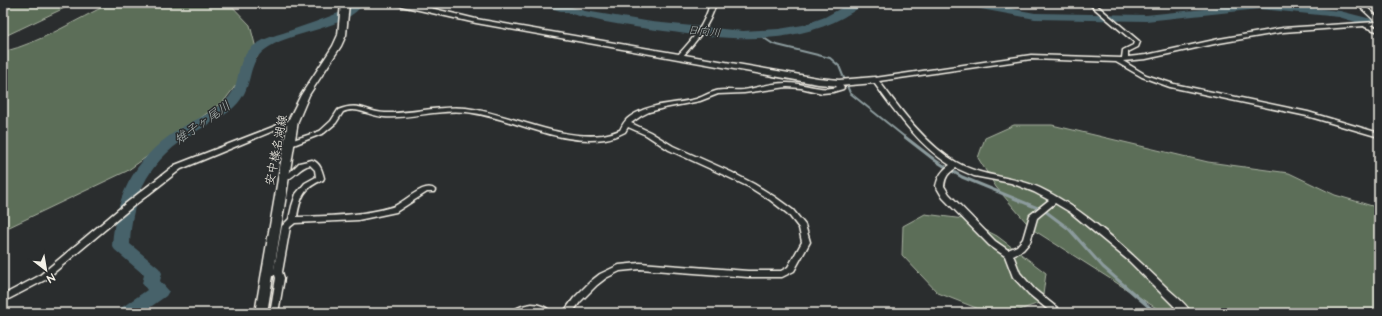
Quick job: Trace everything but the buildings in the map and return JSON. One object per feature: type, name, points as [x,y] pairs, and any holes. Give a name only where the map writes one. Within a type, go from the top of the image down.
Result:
[{"type":"street","points":[[300,3],[327,3]]},
{"type":"street","name":"安中榛名湖線","points":[[261,313],[273,273],[284,179],[293,121],[305,95],[337,46],[342,35],[346,3]]},
{"type":"street","points":[[400,3],[476,21],[679,57],[840,83],[875,80],[1031,57],[1117,60],[1152,56],[1219,41],[1283,30],[1379,22]]},
{"type":"street","points":[[679,57],[694,41],[704,26],[713,3]]},
{"type":"street","points":[[1091,3],[1137,42],[1136,46],[1125,51],[1125,59]]},
{"type":"street","points":[[1354,3],[1362,6],[1379,22]]},
{"type":"street","points":[[1365,24],[1379,30]]},
{"type":"street","points":[[1117,60],[1144,76],[1172,86],[1308,114],[1379,135]]},
{"type":"street","points":[[875,80],[920,136],[941,156],[955,165],[977,174],[1024,185],[1055,199],[1073,210],[1113,242],[1187,313]]},
{"type":"street","points":[[289,144],[322,132],[334,122],[340,111],[352,107],[385,115],[444,109],[481,111],[556,132],[591,138],[605,137],[623,131],[626,123],[632,118],[656,108],[671,103],[699,99],[717,92],[737,92],[781,85],[795,85],[823,92],[831,92],[841,88],[840,83]]},
{"type":"street","points":[[3,299],[42,278],[128,206],[178,167],[293,121]]},
{"type":"street","points":[[567,313],[590,287],[603,276],[619,268],[640,266],[748,274],[782,274],[791,269],[806,242],[801,221],[772,198],[738,178],[670,148],[650,134],[626,123]]},
{"type":"street","points":[[284,179],[289,177],[302,163],[312,162],[318,169],[320,178],[312,180],[297,196],[293,220]]},
{"type":"street","points":[[955,165],[942,175],[940,186],[946,196],[992,243],[1008,254],[1016,275],[1032,292],[1058,313]]},
{"type":"street","points":[[274,313],[280,278],[273,273],[286,226],[293,220],[358,217],[396,209],[426,190],[431,190]]},
{"type":"street","points":[[1008,254],[1020,248],[1027,240],[1032,217],[1055,199]]},
{"type":"street","points":[[516,313],[526,307],[539,308],[547,313]]},
{"type":"green space","points":[[3,3],[75,3],[3,37]]},
{"type":"green space","points":[[111,3],[229,3],[250,25],[258,56],[224,101],[127,171],[3,230],[3,52],[45,37]]},
{"type":"green space","points":[[1014,125],[1052,125],[1208,162],[1289,173],[1335,195],[1379,208],[1379,313],[1164,313],[1032,229],[996,187],[978,158],[985,138]]},
{"type":"green space","points":[[925,214],[964,219],[997,236],[1046,273],[1042,302],[1011,313],[989,313],[938,293],[902,255],[903,226]]},
{"type":"waterway","name":"雉子ヶ尾川","points":[[128,313],[160,291],[151,283],[153,273],[121,246],[128,204],[136,182],[146,165],[159,151],[175,139],[216,114],[233,101],[241,87],[248,60],[260,47],[273,40],[350,12],[358,3]]},
{"type":"waterway","name":"日向川","points":[[546,3],[585,14],[625,22],[688,31],[743,35],[779,33],[814,26],[829,20],[858,3]]},
{"type":"waterway","name":"日向川","points":[[965,3],[1035,16],[1146,18],[1259,6],[1340,14],[1379,25]]},
{"type":"waterway","points":[[758,34],[773,44],[830,58],[839,66],[850,93],[906,138]]},
{"type":"waterway","points":[[905,137],[936,161],[962,177],[1045,211],[1069,229],[1103,267],[1156,313]]}]
